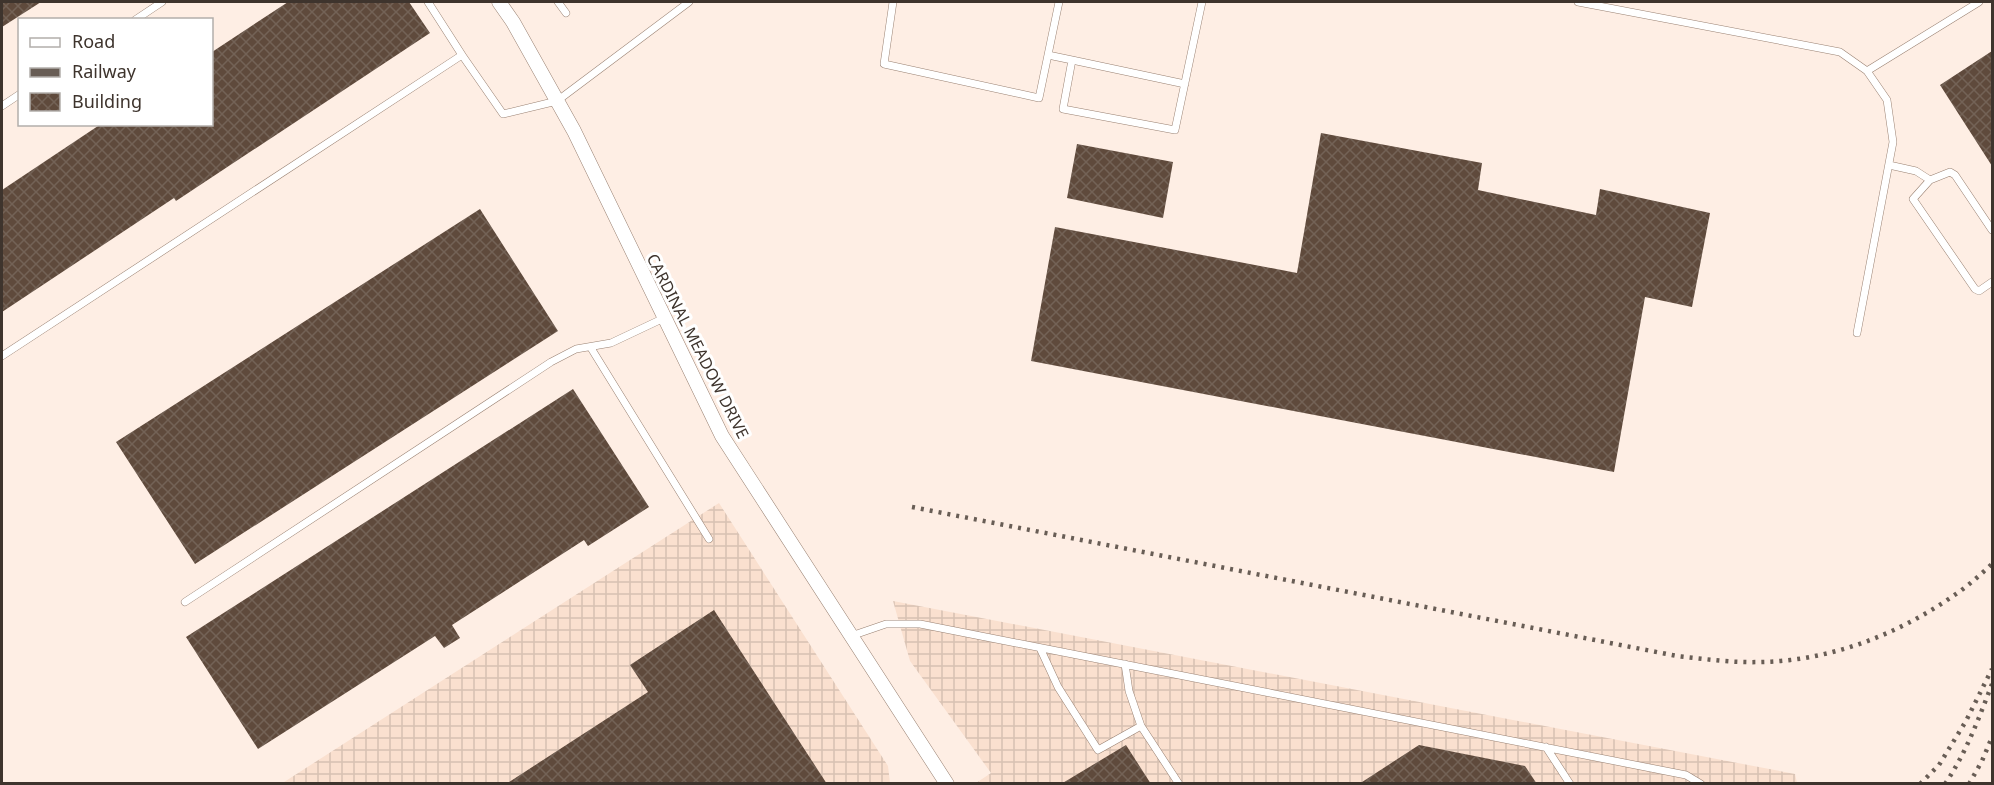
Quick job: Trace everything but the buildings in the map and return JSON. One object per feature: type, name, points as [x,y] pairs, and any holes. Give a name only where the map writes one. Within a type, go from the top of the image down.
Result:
[{"type":"street","name":"CARDINAL MEADOW DRIVE","points":[[499,2],[513,22],[574,131],[722,436],[947,783]]},
{"type":"lane","points":[[138,18],[162,2]]},
{"type":"lane","points":[[428,2],[503,114],[556,101],[689,2]]},
{"type":"lane","points":[[558,2],[566,13]]},
{"type":"lane","points":[[893,2],[884,64],[1039,98],[1059,2]]},
{"type":"lane","points":[[1072,60],[1063,109],[1175,130],[1202,2]]},
{"type":"lane","points":[[1578,2],[1840,52],[1867,71],[1887,100],[1893,142],[1857,333]]},
{"type":"lane","points":[[1867,71],[1979,2]]},
{"type":"lane","points":[[2,356],[462,55]]},
{"type":"lane","points":[[1048,55],[1185,84]]},
{"type":"lane","points":[[2,106],[18,95]]},
{"type":"lane","points":[[1888,165],[1916,171],[1930,180]]},
{"type":"lane","points":[[1992,230],[1955,175],[1947,172],[1930,180],[1913,199],[1975,289],[1983,290],[1992,282]]},
{"type":"lane","points":[[185,602],[551,362],[576,349],[611,343],[664,318]]},
{"type":"lane","points":[[591,348],[709,538]]},
{"type":"lane","points":[[851,636],[886,624],[920,624],[1686,775],[1701,783]]},
{"type":"lane","points":[[1040,648],[1058,687],[1098,750],[1141,726]]},
{"type":"lane","points":[[1125,664],[1129,692],[1141,726],[1179,783]]},
{"type":"lane","points":[[1546,747],[1570,783]]},
{"type":"shaded area","points":[[719,503],[888,766],[890,783],[281,784]]},
{"type":"shaded area","points":[[893,601],[1795,774],[1797,783],[976,783],[991,773],[910,661]]},
{"type":"railway","points":[[912,507],[1677,656],[1740,662],[1811,657],[1837,651],[1886,634],[1909,623],[1963,589],[1992,564]]},
{"type":"railway","points":[[1920,784],[1939,765],[1966,721],[1992,669]]},
{"type":"railway","points":[[1945,784],[1966,748],[1992,684]]},
{"type":"railway","points":[[1969,784],[1992,737]]}]
